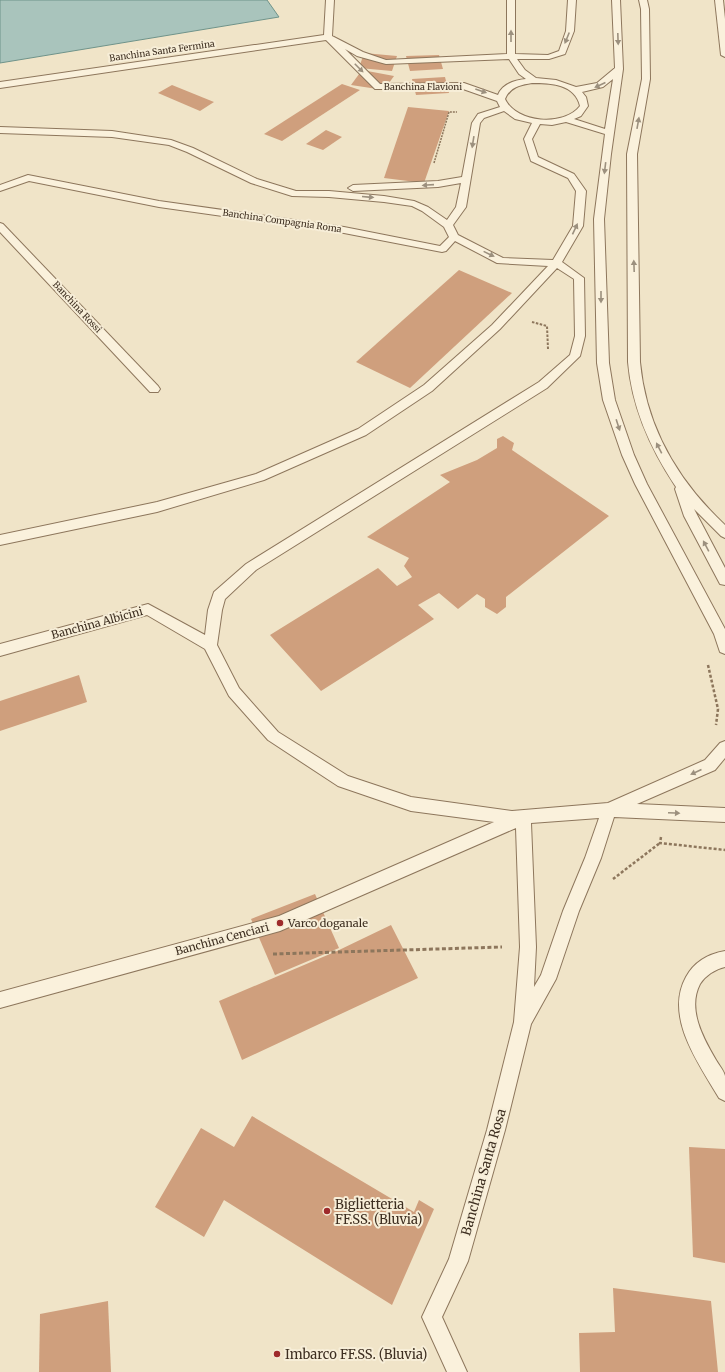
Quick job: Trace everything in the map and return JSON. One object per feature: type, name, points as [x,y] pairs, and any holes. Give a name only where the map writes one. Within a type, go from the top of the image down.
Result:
[{"type":"lane","points":[[330,0],[328,36],[360,54],[386,62],[511,56],[549,58],[562,52],[570,31],[572,0]]},
{"type":"lane","points":[[511,0],[511,56],[522,72],[533,80]]},
{"type":"lane","points":[[616,0],[619,69],[599,219],[603,363],[610,400],[634,470],[721,634],[725,648]]},
{"type":"lane","points":[[643,0],[645,9],[646,79],[632,154],[632,220],[635,288],[634,362],[637,392],[647,423],[678,482],[690,516],[725,580]]},
{"type":"lane","points":[[719,0],[725,55]]},
{"type":"lane","name":"Banchina Santa Fermina","points":[[0,85],[328,36]]},
{"type":"lane","name":"Banchina Flavioni","points":[[328,36],[378,87],[464,86],[485,92],[503,104],[518,117],[552,122],[566,119],[610,133]]},
{"type":"lane","points":[[575,90],[593,88],[606,82],[619,69]]},
{"type":"lane","points":[[448,225],[461,206],[476,124],[481,116],[503,104],[504,90],[516,83],[533,80],[556,82],[575,90],[583,98],[584,106],[578,114],[566,119]]},
{"type":"lane","points":[[0,540],[157,507],[260,477],[362,432],[428,388],[496,327],[556,263],[578,226],[581,191],[571,176],[534,159],[528,139],[537,121]]},
{"type":"lane","points":[[0,130],[112,134],[171,144],[190,150],[254,181],[295,194],[329,194],[384,199],[414,204],[425,209],[448,225],[454,237],[501,261],[556,263],[579,278],[580,336],[575,356],[543,385],[251,567],[219,596],[215,610],[210,645],[234,692],[273,736],[343,781],[411,804],[512,818],[609,810],[725,815]]},
{"type":"lane","name":"Banchina Compagnia Roma","points":[[0,188],[28,178],[159,204],[344,230],[442,249],[454,237]]},
{"type":"lane","points":[[329,194],[352,188],[438,184],[466,179]]},
{"type":"lane","name":"Banchina Rossi","points":[[0,226],[154,389]]},
{"type":"lane","points":[[678,482],[705,515],[725,533]]},
{"type":"lane","name":"Banchina Albicini","points":[[0,650],[148,610],[210,645]]},
{"type":"lane","points":[[609,810],[710,765],[725,747]]},
{"type":"lane","name":"Banchina Santa Rosa","points":[[522,1022],[548,979],[571,911],[609,810]]},
{"type":"lane","name":"Banchina Santa Rosa","points":[[457,1372],[432,1317],[458,1260],[496,1130],[522,1022],[528,947],[523,817]]},
{"type":"lane","name":"Banchina Cenciari","points":[[0,1000],[280,923],[523,817]]},
{"type":"lane","points":[[725,959],[718,960],[703,968],[692,981],[687,998],[687,1017],[695,1036],[725,1092]]},
{"type":"path","points":[[547,326],[548,363],[558,371]]},
{"type":"path","points":[[707,662],[710,669],[718,710],[715,731]]},
{"type":"path","points":[[660,843],[664,813]]},
{"type":"path","points":[[606,884],[660,843],[725,850]]},
{"type":"path","points":[[265,954],[528,947]]},
{"type":"water","points":[[0,0],[267,0],[279,17],[0,63]]},
{"type":"building","points":[[364,53],[397,56],[392,71],[359,68]]},
{"type":"building","points":[[439,55],[443,69],[410,71],[406,56]]},
{"type":"building","points":[[362,70],[394,76],[384,90],[351,85]]},
{"type":"building","points":[[445,77],[449,93],[416,95],[412,79]]},
{"type":"building","points":[[342,84],[360,90],[282,141],[264,134]]},
{"type":"building","points":[[172,85],[214,102],[200,111],[158,93]]},
{"type":"building","points":[[408,107],[449,111],[424,183],[384,178]]},
{"type":"building","points":[[326,130],[342,137],[323,150],[306,144]]},
{"type":"building","points":[[459,270],[512,293],[410,388],[356,362]]},
{"type":"building","points":[[503,436],[514,443],[512,450],[609,516],[506,597],[506,607],[497,614],[485,607],[485,599],[477,594],[458,609],[439,593],[418,605],[434,619],[321,691],[270,635],[378,568],[397,586],[412,577],[404,566],[409,558],[367,537],[450,482],[440,475],[477,460],[497,448],[497,439]]},
{"type":"building","points":[[79,675],[87,702],[0,731],[0,701]]},
{"type":"building","points":[[315,894],[339,948],[275,975],[251,919]]},
{"type":"building","points":[[391,925],[418,978],[242,1060],[219,1001],[337,951]]},
{"type":"building","name":"Biglietteria FF.SS. (Bluvia)","points":[[252,1116],[414,1212],[419,1200],[434,1209],[392,1305],[224,1200],[204,1237],[155,1207],[201,1128],[234,1147]]},
{"type":"building","points":[[689,1147],[725,1149],[725,1263],[693,1257]]},
{"type":"building","points":[[613,1288],[711,1301],[718,1372],[580,1372],[579,1333],[615,1332]]},
{"type":"building","points":[[108,1301],[111,1372],[39,1372],[40,1314]]},
{"type":"place","name":"Varco doganale","points":[[280,923]]},
{"type":"place","name":"Biglietteria FF.SS. (Bluvia)","points":[[327,1211]]},
{"type":"place","name":"Imbarco FF.SS. (Bluvia)","points":[[277,1354]]}]
